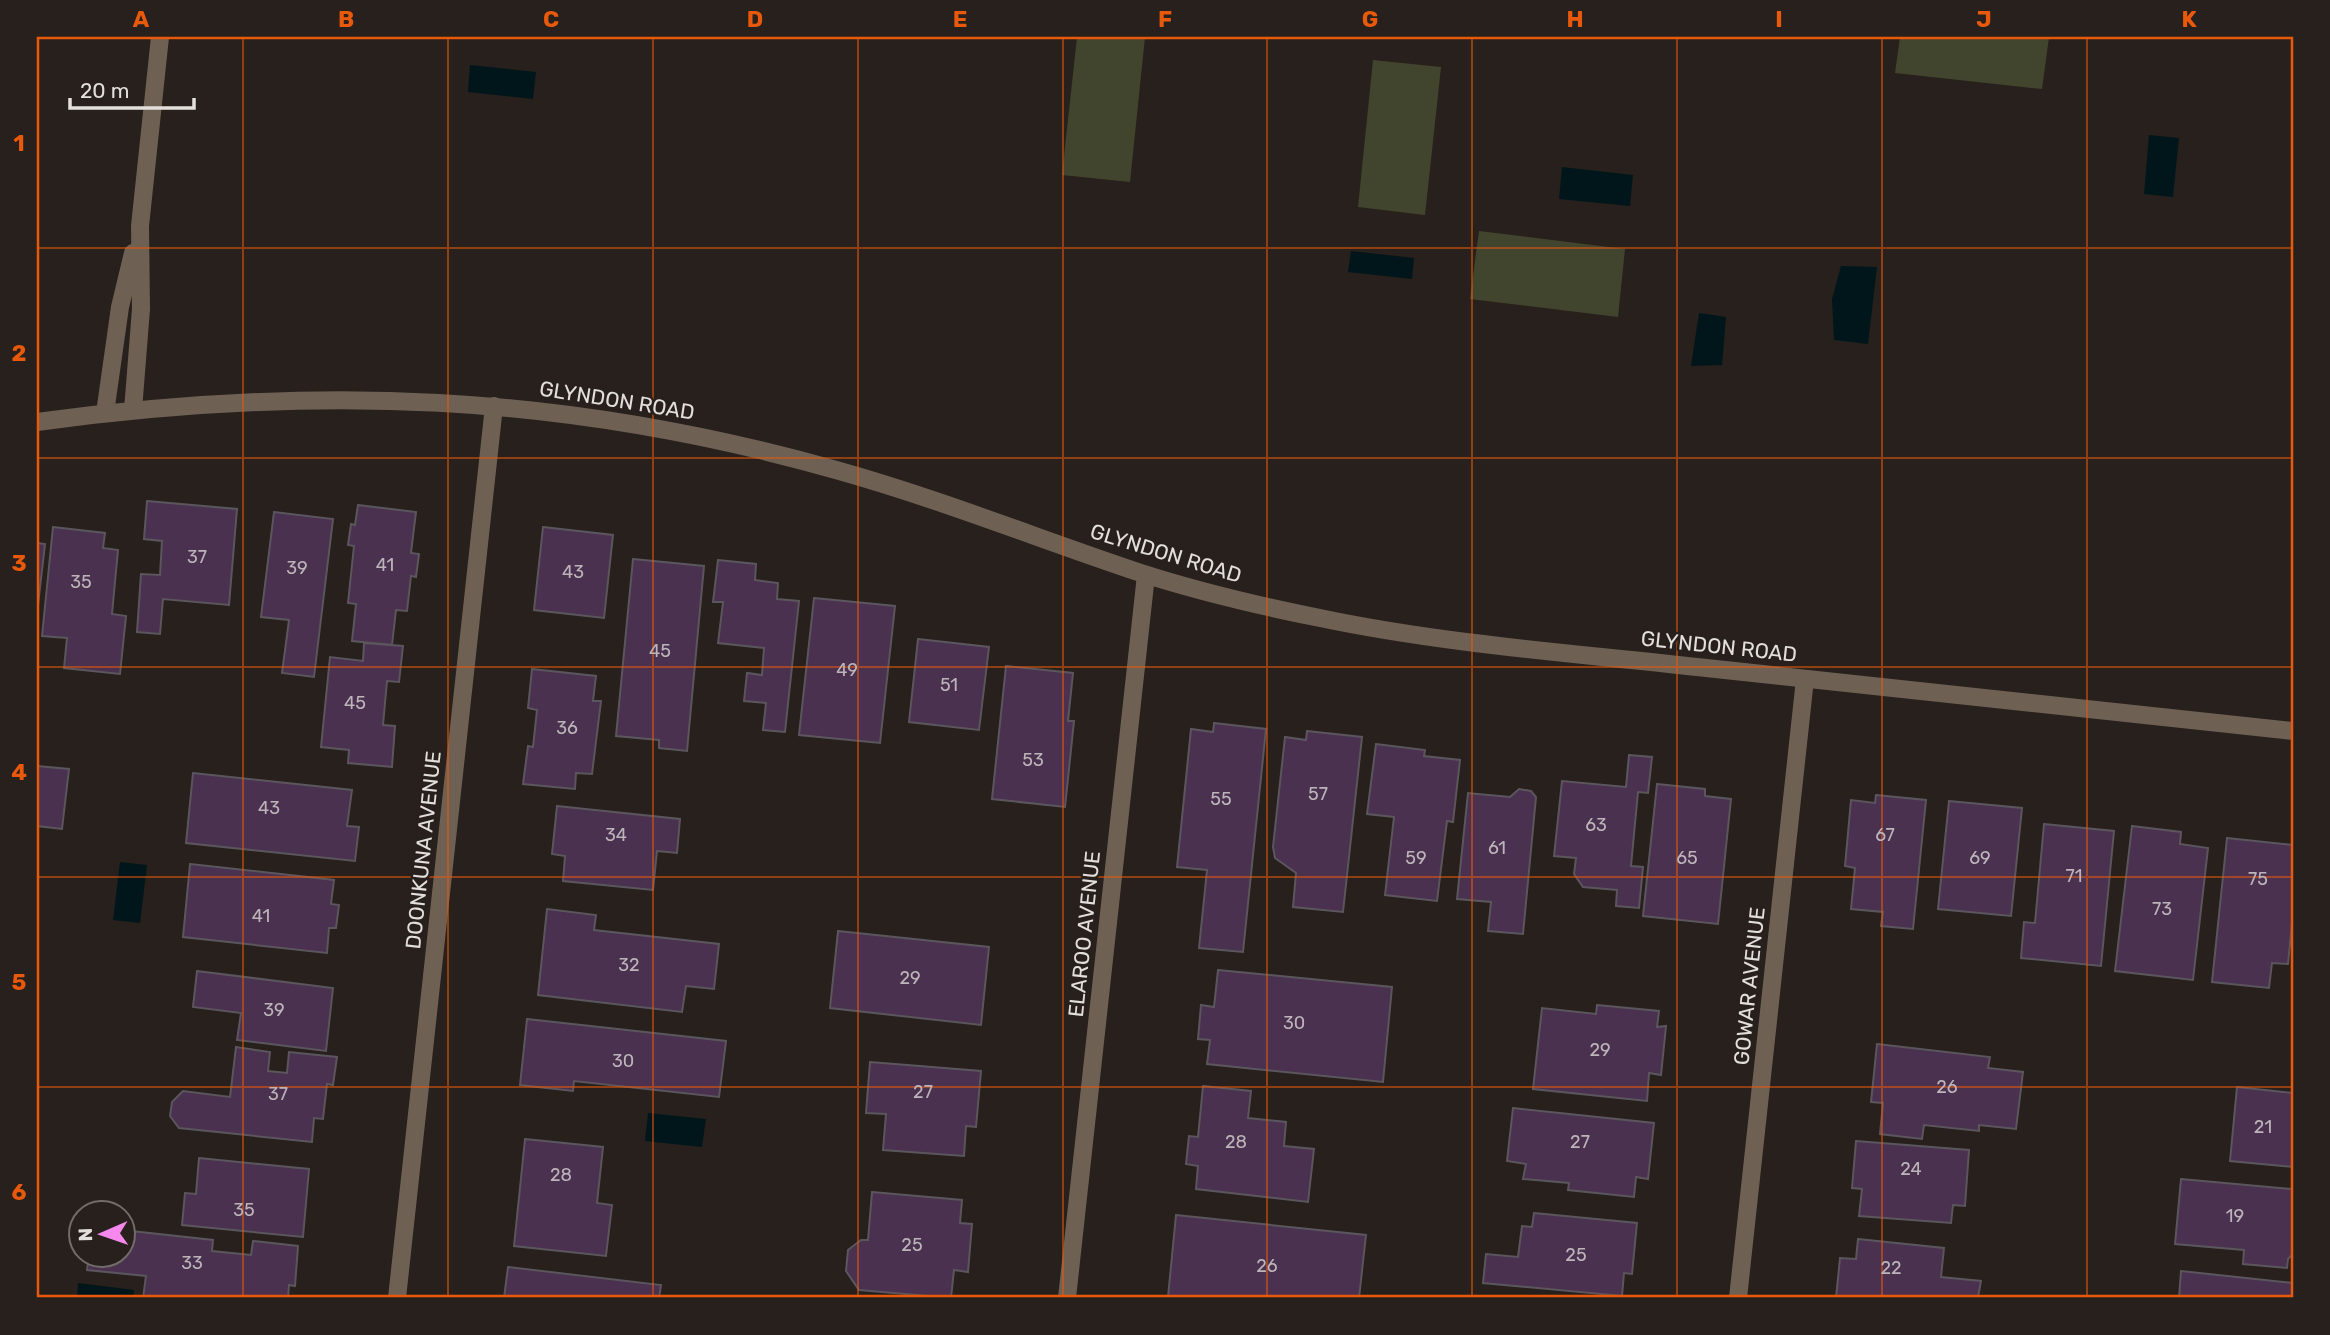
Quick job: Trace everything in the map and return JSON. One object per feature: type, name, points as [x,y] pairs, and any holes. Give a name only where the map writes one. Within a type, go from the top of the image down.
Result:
[{"type":"street","points":[[133,410],[141,309],[140,226],[160,37]]},
{"type":"street","points":[[105,413],[120,307],[140,226]]},
{"type":"street","name":"GLYNDON ROAD","points":[[37,422],[133,410],[317,398],[432,401],[621,421],[756,448],[939,501],[1146,575],[1248,602],[1406,634],[2293,731]]},
{"type":"street","name":"DOONKUNA AVENUE","points":[[397,1298],[494,406]]},
{"type":"street","name":"ELAROO AVENUE","points":[[1067,1298],[1146,575]]},
{"type":"street","name":"GOWAR AVENUE","points":[[1738,1298],[1805,678]]},
{"type":"green space","points":[[1077,37],[1145,37],[1130,182],[1062,175]]},
{"type":"green space","points":[[1900,37],[2049,37],[2042,89],[1895,73]]},
{"type":"green space","points":[[1373,60],[1441,67],[1425,215],[1358,207]]},
{"type":"green space","points":[[1479,231],[1625,249],[1618,317],[1470,299]]},
{"type":"water","points":[[470,65],[536,72],[533,99],[468,92]]},
{"type":"water","points":[[2149,135],[2179,138],[2173,197],[2144,194]]},
{"type":"water","points":[[1562,167],[1633,175],[1630,206],[1559,199]]},
{"type":"water","points":[[1351,251],[1414,258],[1412,279],[1348,272]]},
{"type":"water","points":[[1841,266],[1877,267],[1868,344],[1834,340],[1832,299]]},
{"type":"water","points":[[1699,313],[1726,317],[1722,365],[1691,366]]},
{"type":"water","points":[[120,862],[147,865],[140,923],[113,920]]},
{"type":"water","points":[[648,1113],[706,1119],[702,1147],[645,1141]]},
{"type":"water","points":[[78,1283],[134,1290],[133,1298],[77,1298]]},
{"type":"building","points":[[147,501],[237,509],[229,605],[163,599],[160,634],[137,632],[141,574],[160,575],[162,541],[144,539]]},
{"type":"building","points":[[358,505],[416,512],[411,553],[419,554],[416,577],[411,576],[407,611],[396,610],[392,645],[352,641],[356,604],[348,603],[354,546],[348,545],[351,524],[355,525]]},
{"type":"building","points":[[274,512],[333,519],[314,677],[282,673],[289,620],[261,617]]},
{"type":"building","points":[[53,527],[105,533],[103,548],[118,550],[112,614],[126,616],[120,674],[64,668],[67,638],[42,636]]},
{"type":"building","points":[[543,527],[613,535],[604,618],[534,610]]},
{"type":"building","points":[[37,543],[45,544],[37,614]]},
{"type":"building","points":[[633,559],[704,566],[687,751],[659,748],[659,740],[616,736]]},
{"type":"building","points":[[718,560],[756,564],[755,580],[778,583],[777,599],[799,601],[785,732],[763,730],[766,703],[744,701],[747,673],[762,675],[764,648],[718,643],[723,602],[713,602]]},
{"type":"building","points":[[814,598],[895,606],[880,743],[799,735]]},
{"type":"building","points":[[918,639],[989,647],[979,730],[909,722]]},
{"type":"building","points":[[364,643],[403,646],[399,682],[387,681],[383,725],[395,726],[392,767],[348,763],[349,750],[321,747],[330,657],[363,661]]},
{"type":"building","points":[[1006,666],[1073,673],[1068,721],[1074,721],[1065,807],[992,799]]},
{"type":"building","points":[[532,669],[596,676],[593,701],[601,701],[592,774],[576,773],[575,789],[523,784],[528,746],[533,747],[537,710],[528,708]]},
{"type":"building","points":[[1214,723],[1266,729],[1243,952],[1199,948],[1207,870],[1177,867],[1191,729],[1213,732]]},
{"type":"building","points":[[1307,731],[1362,737],[1343,912],[1293,907],[1296,873],[1275,858],[1273,847],[1285,737],[1306,740]]},
{"type":"building","points":[[1376,744],[1425,750],[1424,756],[1460,760],[1453,822],[1447,821],[1437,901],[1385,895],[1394,817],[1367,814]]},
{"type":"building","points":[[1629,755],[1652,757],[1648,793],[1638,792],[1631,866],[1643,867],[1639,908],[1616,906],[1617,890],[1583,887],[1574,874],[1576,858],[1554,856],[1562,781],[1626,787]]},
{"type":"building","points":[[37,766],[69,769],[62,829],[37,826]]},
{"type":"building","points":[[193,773],[352,790],[347,826],[359,827],[355,861],[186,843]]},
{"type":"building","points":[[1657,784],[1705,789],[1705,796],[1731,799],[1718,924],[1643,916]]},
{"type":"building","points":[[1519,789],[1531,791],[1536,797],[1523,934],[1488,931],[1491,902],[1457,899],[1468,793],[1510,797]]},
{"type":"building","points":[[1876,795],[1926,800],[1913,929],[1881,926],[1883,912],[1851,909],[1855,868],[1845,866],[1851,800],[1875,803]]},
{"type":"building","points":[[1949,801],[2022,808],[2011,916],[1938,909]]},
{"type":"building","points":[[557,806],[680,819],[677,853],[657,851],[653,890],[563,881],[565,856],[552,854]]},
{"type":"building","points":[[2044,824],[2114,831],[2101,966],[2021,958],[2024,922],[2035,923]]},
{"type":"building","points":[[2132,826],[2181,832],[2180,844],[2208,848],[2193,980],[2115,971]]},
{"type":"building","points":[[2227,838],[2293,845],[2293,913],[2288,964],[2272,963],[2269,988],[2212,982]]},
{"type":"building","points":[[190,864],[334,880],[331,904],[339,905],[336,928],[329,928],[327,953],[183,937]]},
{"type":"building","points":[[547,909],[596,915],[594,930],[719,944],[714,989],[686,986],[682,1012],[538,995]]},
{"type":"building","points":[[838,931],[989,947],[981,1025],[830,1008]]},
{"type":"building","points":[[1218,970],[1392,987],[1383,1082],[1207,1064],[1210,1040],[1198,1039],[1201,1005],[1214,1007]]},
{"type":"building","points":[[197,971],[333,988],[326,1051],[237,1040],[241,1013],[193,1007]]},
{"type":"building","points":[[1597,1005],[1659,1011],[1657,1027],[1666,1026],[1661,1075],[1649,1073],[1647,1101],[1533,1089],[1542,1008],[1596,1014]]},
{"type":"building","points":[[527,1019],[726,1041],[719,1097],[574,1081],[573,1091],[520,1085]]},
{"type":"building","points":[[1877,1044],[1990,1057],[1988,1068],[2023,1072],[2016,1129],[1979,1125],[1979,1131],[1924,1125],[1922,1139],[1880,1134],[1883,1103],[1871,1102]]},
{"type":"building","points":[[236,1047],[270,1052],[268,1071],[287,1073],[289,1052],[337,1057],[333,1085],[327,1084],[323,1119],[314,1118],[312,1142],[179,1128],[170,1116],[172,1102],[183,1091],[230,1097]]},
{"type":"building","points":[[870,1062],[981,1071],[976,1127],[966,1126],[964,1156],[883,1150],[886,1114],[866,1113]]},
{"type":"building","points":[[1203,1086],[1251,1091],[1248,1118],[1286,1122],[1284,1146],[1314,1149],[1308,1202],[1196,1189],[1198,1166],[1186,1164],[1189,1136],[1198,1137]]},
{"type":"building","points":[[2237,1087],[2293,1093],[2293,1167],[2230,1161]]},
{"type":"building","points":[[1513,1108],[1654,1123],[1648,1179],[1636,1177],[1634,1197],[1568,1190],[1569,1183],[1523,1179],[1526,1164],[1507,1161]]},
{"type":"building","points":[[525,1139],[603,1147],[597,1203],[612,1205],[606,1256],[514,1246]]},
{"type":"building","points":[[1856,1141],[1969,1150],[1965,1206],[1953,1205],[1951,1223],[1859,1216],[1862,1189],[1852,1188]]},
{"type":"building","points":[[199,1158],[309,1169],[303,1237],[182,1225],[185,1193],[196,1194]]},
{"type":"building","points":[[2181,1179],[2292,1189],[2293,1179],[2293,1254],[2288,1259],[2287,1268],[2243,1264],[2244,1250],[2175,1244]]},
{"type":"building","points":[[872,1192],[962,1200],[960,1223],[972,1224],[968,1272],[954,1270],[951,1298],[859,1290],[846,1271],[848,1250],[861,1240],[868,1240]]},
{"type":"building","points":[[1534,1213],[1637,1223],[1632,1274],[1624,1273],[1622,1296],[1483,1283],[1486,1254],[1518,1257],[1522,1226],[1532,1227]]},
{"type":"building","points":[[1176,1215],[1366,1235],[1359,1298],[1168,1297]]},
{"type":"building","points":[[136,1232],[213,1240],[212,1251],[251,1255],[253,1241],[298,1246],[295,1286],[289,1285],[288,1298],[143,1298],[146,1276],[87,1270],[136,1268]]},
{"type":"building","points":[[1858,1239],[1944,1248],[1941,1277],[1981,1281],[1978,1297],[1986,1298],[1836,1298],[1840,1258],[1856,1259]]},
{"type":"building","points":[[508,1267],[661,1285],[659,1298],[504,1298]]},
{"type":"building","points":[[2181,1271],[2293,1283],[2293,1298],[2179,1298]]}]
